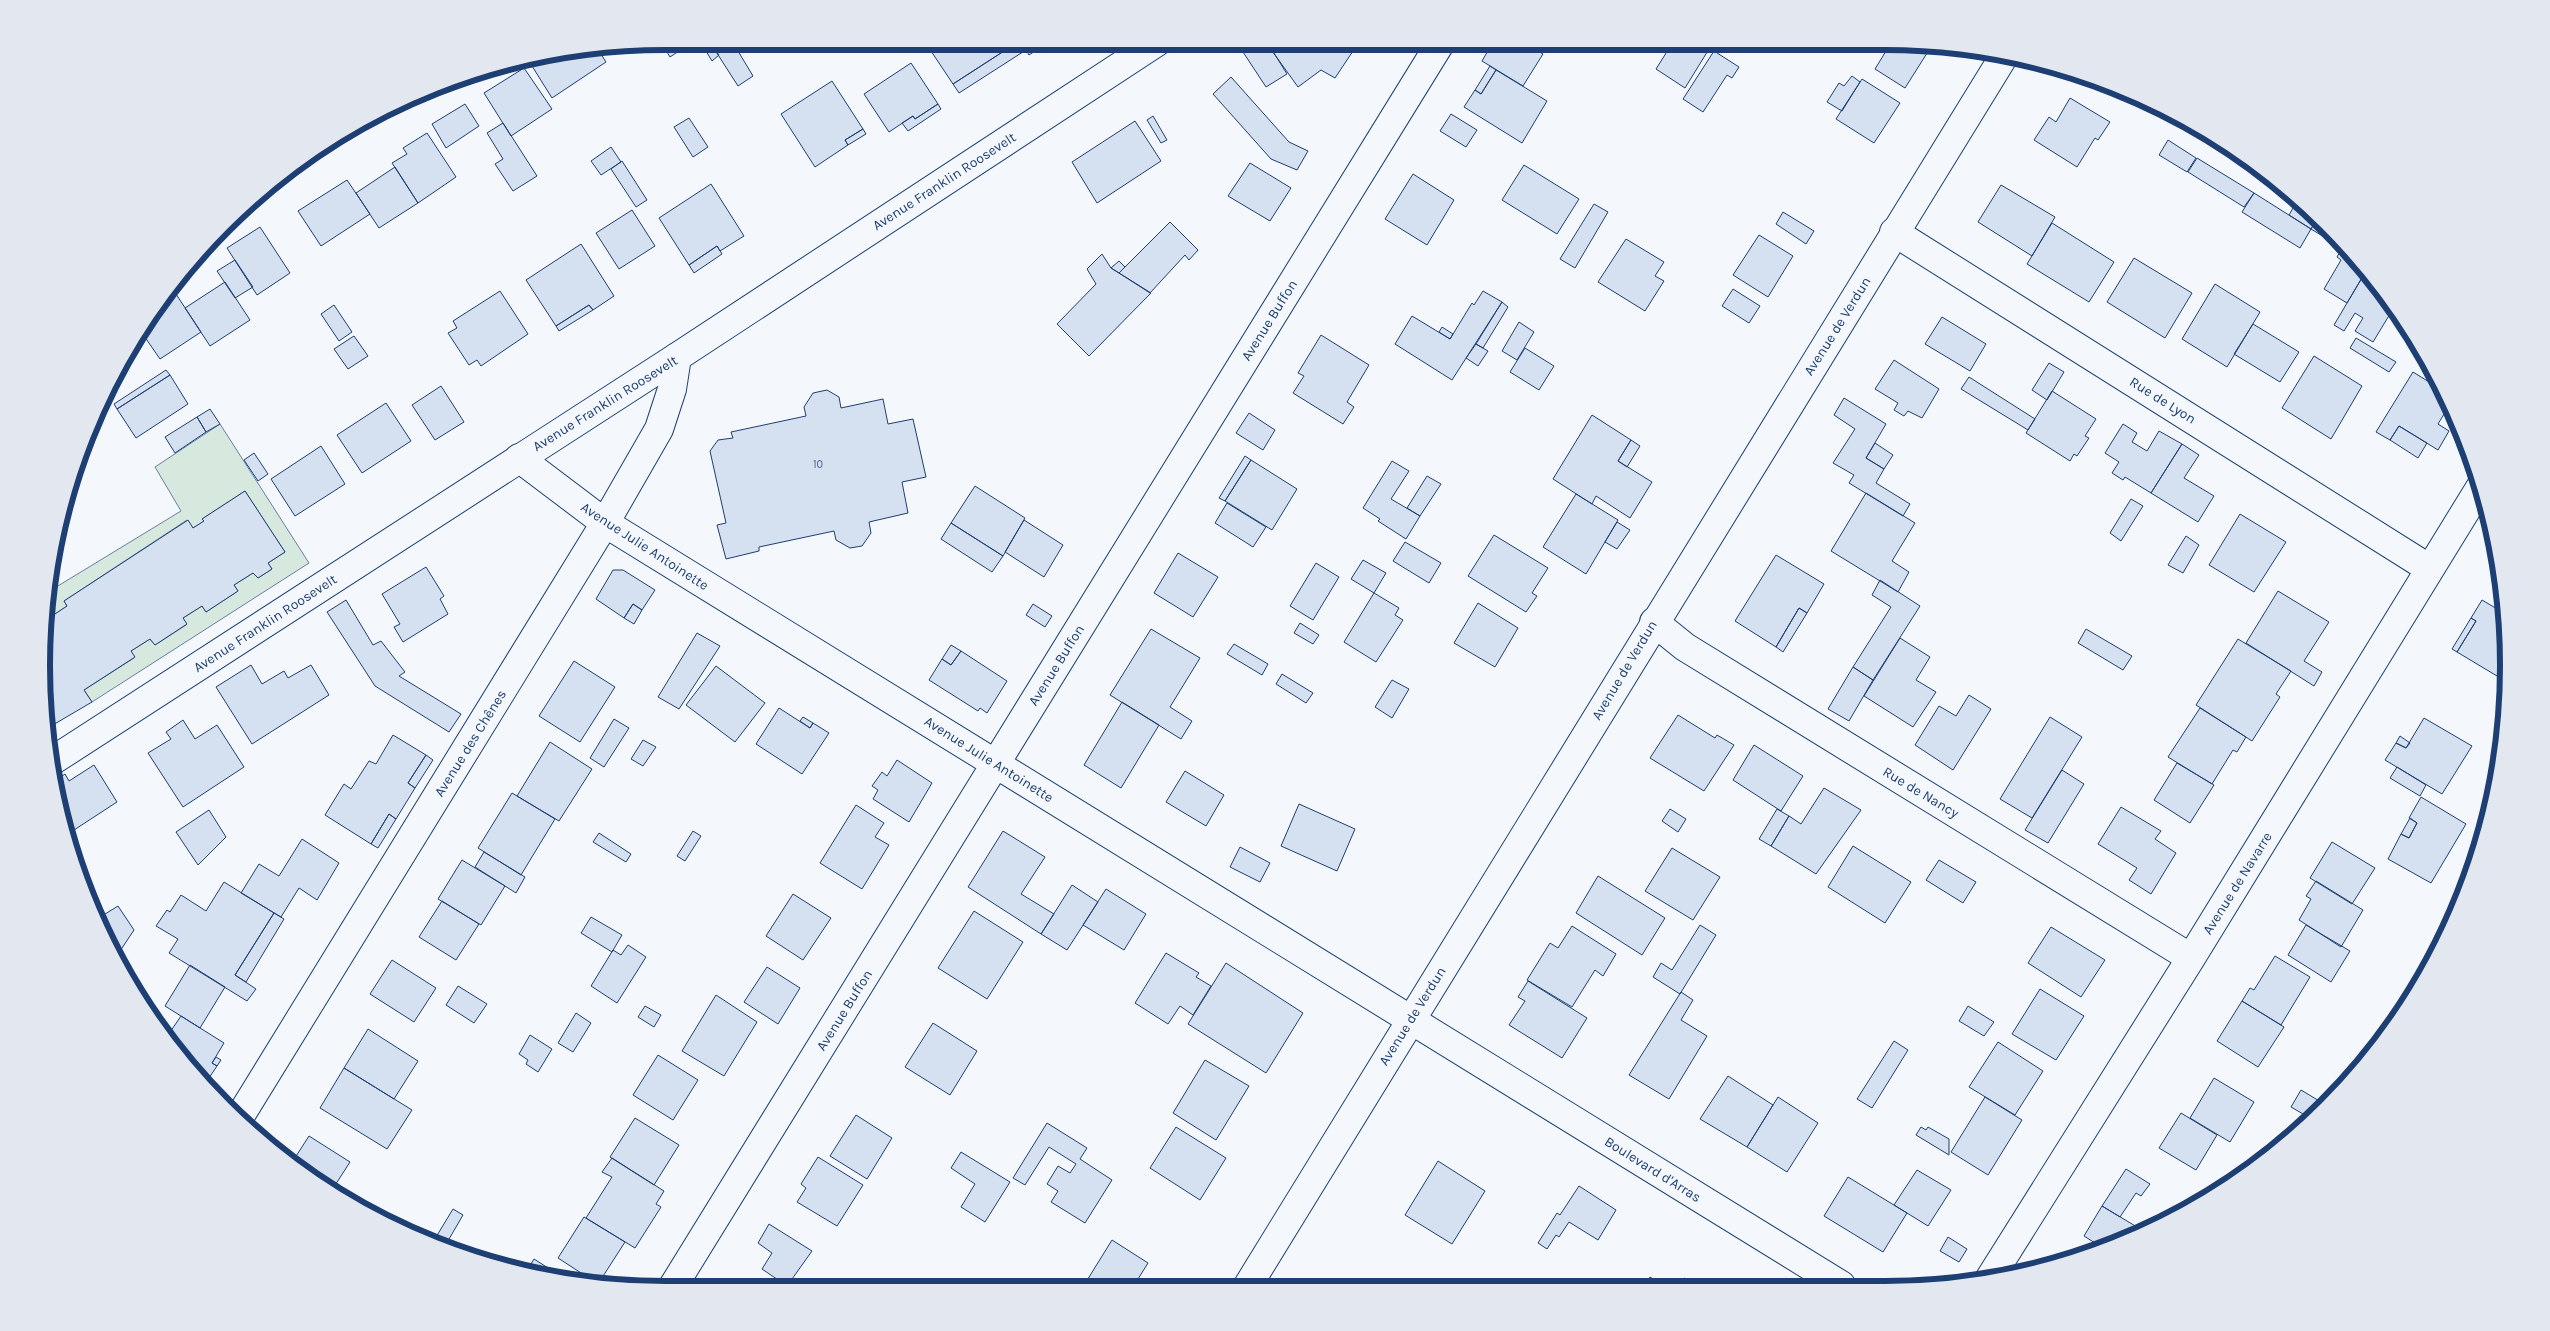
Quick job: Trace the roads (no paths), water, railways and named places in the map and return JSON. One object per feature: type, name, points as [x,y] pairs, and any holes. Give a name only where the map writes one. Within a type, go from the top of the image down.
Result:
[{"type":"street","name":"Avenue Franklin Roosevelt","points":[[57,758],[677,357],[1145,50]]},
{"type":"street","name":"Avenue Buffon","points":[[676,1281],[1436,50]]},
{"type":"street","name":"Avenue de Verdun","points":[[1250,1281],[2001,61]]},
{"type":"street","name":"Rue de Lyon","points":[[1894,232],[2430,569]]},
{"type":"street","name":"Avenue des Chênes","points":[[243,1113],[605,523],[659,429],[672,389],[677,357]]},
{"type":"street","name":"Avenue Julie Antoinette","points":[[519,458],[605,523],[1411,1018],[1464,1053]]},
{"type":"street","name":"Avenue de Navarre","points":[[1994,1271],[2191,958],[2475,494]]},
{"type":"street","name":"Rue de Nancy","points":[[1654,622],[1685,647],[2191,958]]},
{"type":"street","name":"Boulevard d'Arras","points":[[1464,1053],[1834,1281]]}]
